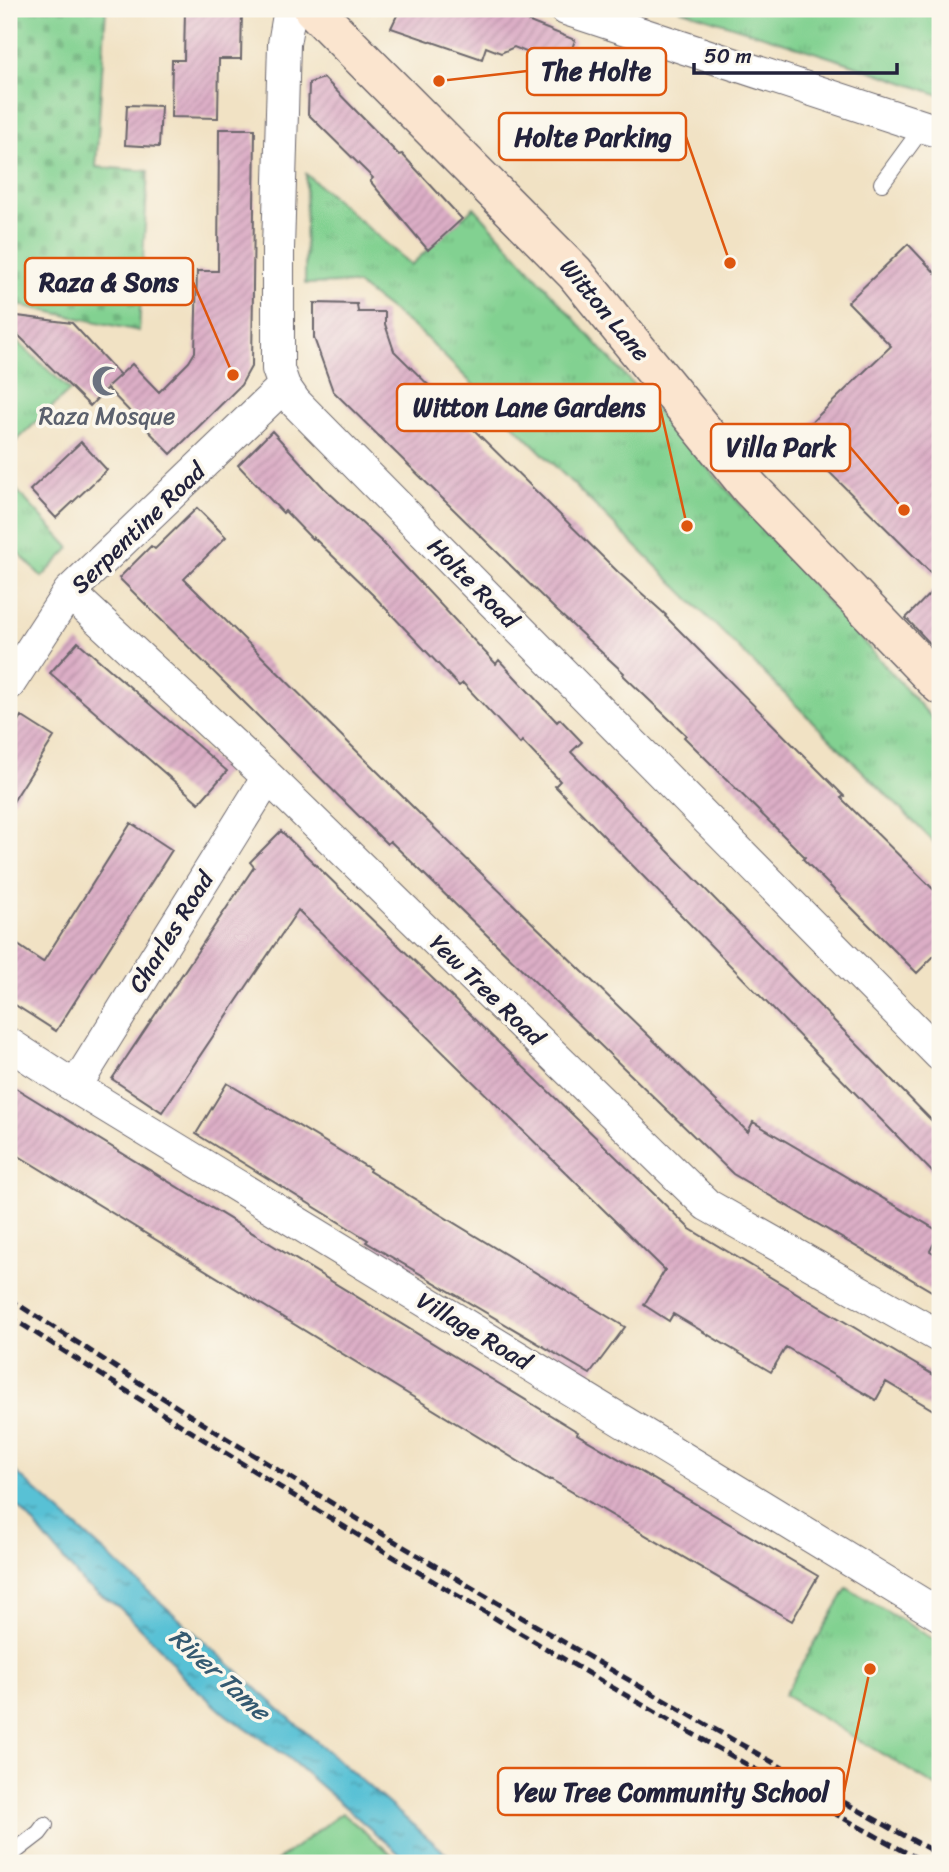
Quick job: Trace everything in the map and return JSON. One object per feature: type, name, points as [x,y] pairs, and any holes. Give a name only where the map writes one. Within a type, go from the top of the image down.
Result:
[{"type":"main road","name":"Witton Lane","points":[[313,9],[575,272],[750,488],[940,685]]},
{"type":"street","name":"Holte Road","points":[[290,9],[284,44],[278,249],[278,369],[284,386],[295,402],[938,1046]]},
{"type":"street","points":[[566,9],[932,130]]},
{"type":"street","name":"Serpentine Road","points":[[9,684],[69,593],[284,386]]},
{"type":"street","name":"Yew Tree Road","points":[[69,593],[268,777],[707,1205],[940,1337]]},
{"type":"street","name":"Charles Road","points":[[75,1087],[268,777]]},
{"type":"street","name":"Village Road","points":[[9,1044],[75,1087],[940,1615]]},
{"type":"lane","points":[[882,183],[932,130]]},
{"type":"lane","points":[[9,1856],[39,1833],[45,1825]]},
{"type":"green space","points":[[9,9],[106,9],[96,167],[148,171],[139,331],[9,303]]},
{"type":"green space","points":[[679,9],[940,9],[940,95],[848,63]]},
{"type":"green space","points":[[306,174],[411,265],[474,207],[940,727],[940,848],[420,332],[358,285],[305,284]]},
{"type":"green space","points":[[9,334],[70,390],[9,448]]},
{"type":"green space","points":[[9,482],[70,548],[42,577],[9,543]]},
{"type":"green space","points":[[847,1588],[940,1643],[939,1788],[784,1695]]},
{"type":"green space","points":[[342,1813],[402,1863],[274,1863]]},
{"type":"water","name":"River Tame","points":[[9,1466],[287,1716],[457,1863],[410,1863],[286,1756],[226,1715],[182,1676],[161,1649],[120,1608],[85,1585],[23,1511],[9,1499]]},
{"type":"building","points":[[185,9],[242,9],[241,59],[219,59],[218,118],[171,117],[172,60],[184,60]]},
{"type":"building","points":[[400,9],[497,9],[575,40],[565,68],[514,47],[501,53],[486,47],[482,59],[391,28]]},
{"type":"building","points":[[324,78],[399,155],[402,154],[462,219],[428,250],[370,181],[373,178],[308,114],[309,83]]},
{"type":"building","points":[[127,105],[161,106],[159,147],[125,145]]},
{"type":"building","points":[[219,129],[255,129],[252,365],[241,385],[171,454],[107,388],[90,406],[9,326],[9,315],[72,323],[120,375],[132,364],[159,392],[189,362],[195,352],[197,271],[218,271]]},
{"type":"building","points":[[908,244],[940,278],[940,582],[795,438],[891,346],[848,302]]},
{"type":"building","points":[[314,303],[357,304],[358,312],[385,312],[385,324],[394,351],[618,572],[666,615],[844,796],[841,798],[940,896],[940,950],[917,973],[684,737],[686,735],[623,675],[624,673],[558,612],[333,391],[314,338]]},
{"type":"building","points":[[272,431],[324,488],[382,542],[496,664],[499,660],[557,722],[560,719],[582,742],[571,752],[940,1129],[940,1180],[555,786],[560,781],[522,741],[520,744],[463,683],[459,686],[373,595],[285,511],[283,513],[238,465]]},
{"type":"building","points":[[81,442],[107,470],[56,518],[30,490]]},
{"type":"building","points":[[197,508],[226,537],[184,579],[418,812],[748,1132],[753,1122],[940,1232],[930,1251],[940,1257],[940,1296],[733,1174],[390,841],[387,844],[119,578],[151,546],[155,549]]},
{"type":"building","points":[[940,583],[940,654],[906,618]]},
{"type":"building","points":[[78,642],[227,771],[199,803],[50,673]]},
{"type":"building","points":[[21,716],[54,737],[9,808],[9,736]]},
{"type":"building","points":[[131,823],[172,850],[56,1031],[9,1001],[9,939],[43,962]]},
{"type":"building","points":[[281,831],[690,1229],[940,1379],[940,1414],[886,1382],[876,1400],[786,1347],[771,1372],[673,1314],[669,1321],[644,1305],[665,1270],[298,910],[162,1112],[112,1079],[254,867],[250,862]]},
{"type":"building","points":[[227,1083],[625,1327],[590,1374],[366,1242],[368,1240],[196,1134]]},
{"type":"building","points":[[9,1084],[578,1432],[577,1434],[818,1576],[792,1621],[549,1480],[9,1150]]},
{"type":"railway","points":[[9,1299],[226,1438],[426,1560],[681,1710],[940,1855]]},
{"type":"railway","points":[[9,1316],[348,1529],[577,1667],[692,1734],[926,1863]]},
{"type":"place","name":"The Holte","points":[[439,81]]},
{"type":"place","name":"Holte Parking","points":[[730,263]]},
{"type":"place","name":"Raza & Sons","points":[[233,375]]},
{"type":"place","name":"Raza Mosque","points":[[107,381]]},
{"type":"place","name":"Villa Park","points":[[904,510]]},
{"type":"place","name":"Witton Lane Gardens","points":[[687,526]]},
{"type":"place","name":"Yew Tree Community School","points":[[870,1669]]}]
